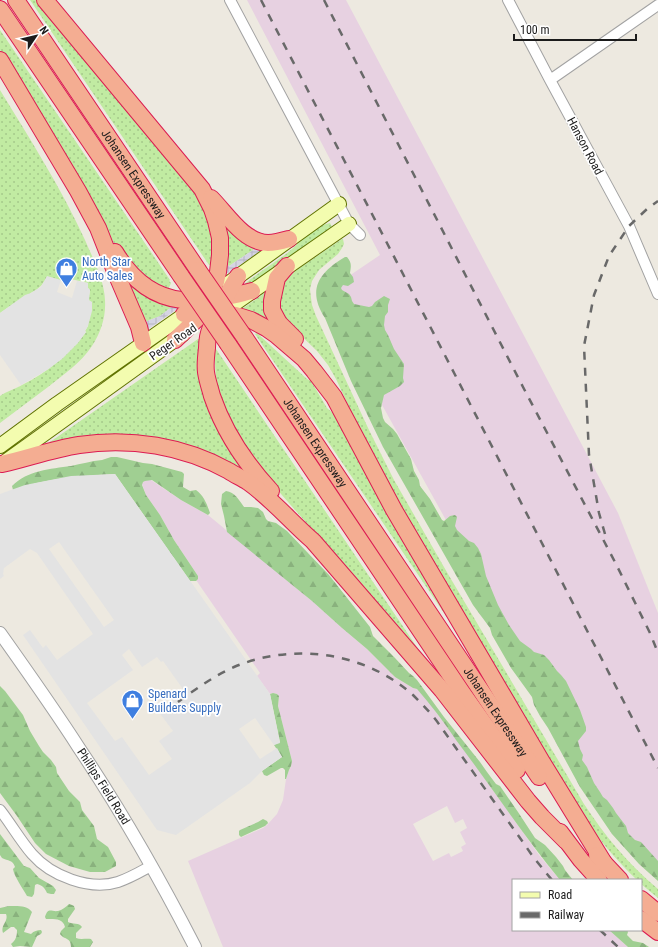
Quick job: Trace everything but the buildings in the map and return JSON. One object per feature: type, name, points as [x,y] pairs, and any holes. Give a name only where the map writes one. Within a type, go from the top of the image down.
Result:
[{"type":"highway","name":"Johansen Expressway","points":[[16,0],[245,338],[509,733],[577,830],[604,864],[619,879]]},
{"type":"highway","points":[[45,0],[202,189],[240,230],[252,239],[266,243],[289,239]]},
{"type":"highway","name":"Johansen Expressway","points":[[0,9],[459,687],[566,841],[598,879]]},
{"type":"highway","points":[[0,60],[74,184],[98,228],[139,327],[143,343]]},
{"type":"highway","points":[[202,189],[212,209],[220,238],[218,272],[210,307],[210,328],[207,344],[206,374],[215,405],[224,425],[245,459],[269,489],[442,690],[528,801],[566,841]]},
{"type":"highway","points":[[98,228],[121,262],[142,284],[153,291],[177,299],[194,301],[251,320],[276,335],[304,359],[314,371],[334,397],[394,510],[542,762],[604,864]]},
{"type":"highway","points":[[287,266],[277,278],[272,300],[272,310],[279,323],[313,355],[331,381],[334,397]]},
{"type":"highway","points":[[184,314],[210,307],[224,300],[238,276]]},
{"type":"highway","points":[[226,296],[252,291]]},
{"type":"highway","points":[[175,340],[210,307]]},
{"type":"highway","points":[[1,465],[59,449],[103,442],[162,446],[187,452],[223,468],[247,481],[284,512],[313,541]]},
{"type":"highway","points":[[642,900],[658,913]]},
{"type":"highway","points":[[642,920],[658,932]]},
{"type":"main road","points":[[210,307],[238,276],[339,204]]},
{"type":"main road","points":[[210,307],[237,302],[349,224]]},
{"type":"main road","name":"Peger Road","points":[[0,446],[184,314]]},
{"type":"main road","name":"Peger Road","points":[[1,465],[175,340]]},
{"type":"street","points":[[230,0],[349,224],[360,235]]},
{"type":"street","name":"Hanson Road","points":[[508,0],[629,226],[658,294]]},
{"type":"street","points":[[550,80],[658,4]]},
{"type":"street","name":"Phillips Field Road","points":[[0,633],[84,754],[137,841],[195,947]]},
{"type":"street","points":[[0,810],[32,855],[46,867],[62,876],[83,883],[105,884],[117,882],[134,876],[151,866]]},
{"type":"shaded area","points":[[247,0],[346,0],[618,513],[658,613],[658,867],[624,829],[598,794],[321,295],[380,255]]},
{"type":"shaded area","points":[[256,248],[262,250],[226,273],[227,265],[229,266]]},
{"type":"shaded area","points":[[47,276],[61,280],[57,292],[72,298],[77,281],[88,283],[88,288],[90,290],[89,300],[92,302],[92,311],[85,331],[86,332],[78,343],[62,359],[47,370],[21,385],[0,355],[0,313],[25,295],[41,287]]},
{"type":"shaded area","points":[[173,306],[180,307],[147,330],[145,322],[160,316]]},
{"type":"shaded area","points":[[115,474],[270,694],[280,743],[274,745],[255,718],[239,729],[260,759],[277,748],[282,757],[262,771],[250,783],[176,835],[157,830],[23,635],[30,630],[43,648],[46,645],[57,660],[93,634],[37,553],[30,549],[4,568],[4,576],[0,579],[0,494],[25,485],[71,476]],"holes":[[[59,542],[114,620],[104,627],[49,549]],[[129,649],[142,667],[157,657],[161,662],[163,661],[185,692],[158,711],[173,731],[159,741],[172,759],[149,775],[122,737],[115,741],[87,703],[133,670],[122,655]]]},
{"type":"shaded area","points":[[151,480],[181,500],[208,515],[312,601],[367,649],[395,677],[417,689],[429,702],[539,855],[559,879],[512,879],[512,931],[610,931],[628,947],[223,947],[188,861],[267,825],[277,814],[283,800],[286,779],[292,761],[278,706],[279,696],[273,693],[270,694],[257,676],[260,673],[196,580],[198,579],[198,576],[146,495],[142,484],[143,482]],"holes":[[[447,806],[455,823],[463,819],[467,828],[460,832],[466,844],[461,847],[463,851],[451,857],[449,853],[433,861],[413,824]]]},
{"type":"green space","points":[[30,0],[40,0],[194,189],[212,227],[211,265],[209,265]]},
{"type":"green space","points":[[0,30],[170,280],[169,281],[171,283],[168,290],[143,277],[115,245],[100,217],[0,50]]},
{"type":"green space","points":[[0,90],[45,164],[76,221],[103,284],[105,306],[104,318],[98,335],[83,358],[66,373],[0,423],[0,396],[49,369],[72,348],[86,332],[85,331],[88,326],[88,301],[90,290],[88,288],[88,283],[71,279],[68,283],[47,277],[42,285],[37,289],[0,313]]},
{"type":"green space","points":[[223,217],[256,248],[229,266],[227,265],[228,250]]},
{"type":"green space","points":[[330,223],[332,227],[326,233],[255,283],[243,285],[286,254],[311,232]]},
{"type":"green space","points":[[343,239],[344,244],[338,254],[319,270],[312,281],[310,289],[311,298],[316,316],[369,430],[394,480],[448,574],[584,804],[618,850],[647,880],[658,889],[658,898],[642,885],[642,879],[636,879],[620,863],[591,828],[578,808],[417,536],[362,435],[328,365],[317,351],[288,323],[279,308],[281,286],[294,272]]},
{"type":"green space","points":[[345,257],[349,259],[351,266],[350,273],[354,282],[348,286],[343,285],[341,288],[349,294],[354,304],[369,307],[384,296],[390,299],[384,325],[394,349],[404,364],[404,382],[384,395],[381,408],[385,422],[397,434],[411,459],[420,486],[430,499],[442,520],[444,521],[450,516],[455,515],[457,517],[455,526],[457,530],[478,548],[481,554],[486,576],[498,605],[520,641],[534,652],[544,655],[566,681],[580,710],[586,727],[586,731],[578,741],[583,755],[582,760],[594,783],[626,826],[628,833],[635,840],[641,842],[658,861],[658,881],[639,864],[612,834],[580,787],[534,705],[532,697],[511,668],[492,635],[490,628],[473,605],[383,447],[351,381],[317,299],[316,291],[322,276],[328,269]]},
{"type":"green space","points":[[126,276],[173,306],[160,316],[145,322]]},
{"type":"green space","points":[[269,290],[269,320],[241,309],[242,309]]},
{"type":"green space","points":[[257,333],[311,381],[327,408],[335,415],[464,639],[446,616],[255,334]]},
{"type":"green space","points":[[200,339],[201,365],[260,484],[202,452],[50,442]]},
{"type":"green space","points":[[214,347],[431,668],[274,486],[237,434],[221,402],[215,381]]},
{"type":"green space","points":[[111,457],[152,464],[182,472],[184,474],[183,487],[190,491],[196,490],[199,492],[210,513],[208,515],[181,500],[152,480],[143,482],[142,485],[146,495],[198,576],[196,581],[190,581],[115,474],[51,480],[13,490],[12,486],[32,473]]},
{"type":"green space","points":[[226,491],[229,492],[238,499],[244,507],[258,508],[263,512],[268,521],[276,523],[287,531],[329,575],[370,627],[373,636],[417,680],[496,784],[500,786],[535,838],[545,845],[556,857],[572,879],[559,879],[546,863],[442,720],[417,689],[395,677],[367,649],[312,601],[227,532],[221,504],[222,494]]},
{"type":"green space","points":[[0,686],[23,715],[39,746],[56,767],[57,773],[69,791],[80,802],[82,810],[94,826],[97,839],[108,847],[116,862],[116,866],[105,872],[90,872],[69,866],[46,854],[35,843],[0,793]]},
{"type":"green space","points":[[273,693],[279,696],[278,706],[292,761],[286,779],[285,770],[283,768],[267,776],[264,775],[262,771],[282,757],[274,745],[280,742],[270,694]]},
{"type":"green space","points":[[263,819],[268,823],[265,826],[241,837],[239,835],[240,830]]},
{"type":"green space","points":[[0,834],[24,866],[30,868],[39,878],[53,886],[56,890],[54,894],[47,893],[43,887],[37,884],[35,885],[34,894],[32,897],[27,896],[15,875],[13,869],[15,867],[14,865],[12,862],[2,858],[0,855]]},
{"type":"green space","points":[[69,904],[74,906],[75,909],[68,919],[68,922],[81,925],[82,927],[76,933],[76,938],[91,939],[93,942],[90,947],[71,947],[69,940],[60,934],[65,927],[64,924],[58,920],[46,919],[45,917],[47,912],[59,911]]},
{"type":"green space","points":[[9,906],[25,907],[32,912],[24,932],[31,934],[41,930],[42,932],[37,936],[32,947],[13,947],[11,944],[15,939],[17,932],[14,927],[11,927],[3,933],[2,930],[7,916],[6,914],[0,914],[0,908]]},
{"type":"green space","points":[[610,931],[628,931],[627,935],[633,941],[643,943],[649,947],[628,947]]},
{"type":"railway","points":[[261,0],[658,768]]},
{"type":"railway","points":[[324,0],[523,387],[616,564],[650,633],[658,653]]},
{"type":"railway","points":[[605,534],[599,513],[589,455],[584,346],[594,295],[609,256],[629,226],[658,201]]},
{"type":"railway","points":[[165,711],[216,676],[234,667],[257,659],[280,655],[304,654],[328,656],[351,661],[373,669],[394,680],[413,695],[431,714],[534,858],[551,879]]},
{"type":"railway","points":[[601,931],[618,947]]},
{"type":"place","name":"North Star Auto Sales","points":[[67,288]]},
{"type":"place","name":"Spenard Builders Supply","points":[[133,720]]}]
